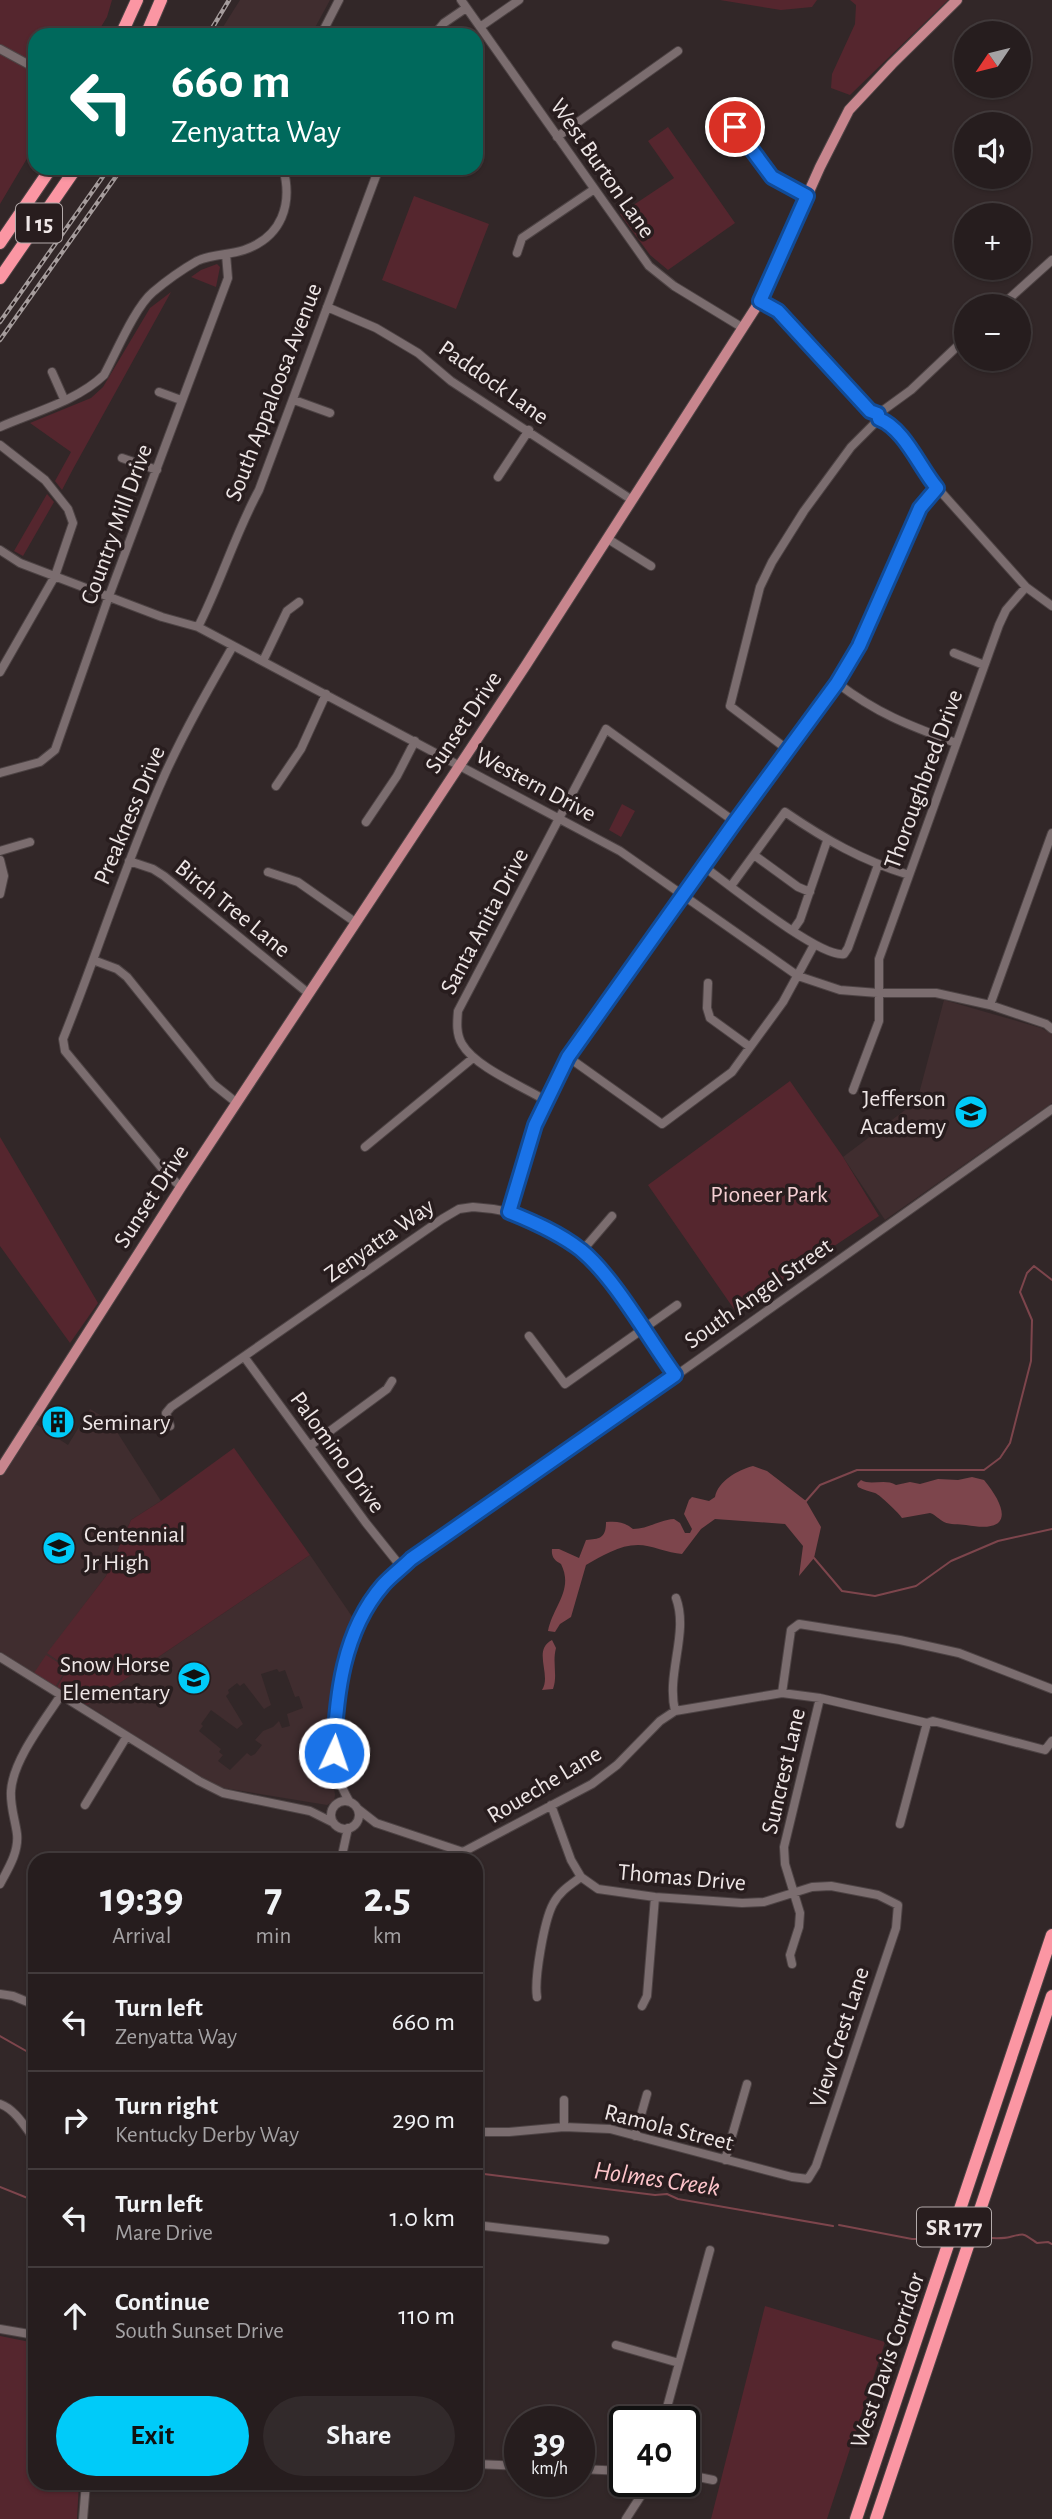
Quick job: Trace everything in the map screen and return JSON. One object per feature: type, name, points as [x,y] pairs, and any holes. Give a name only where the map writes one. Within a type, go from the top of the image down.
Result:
[{"type":"highway","points":[[121,28],[130,0]]},
{"type":"highway","points":[[123,28],[137,0]]},
{"type":"highway","points":[[149,28],[161,0]]},
{"type":"highway","name":"I 15","points":[[0,243],[46,175]]},
{"type":"highway","name":"I 15","points":[[0,278],[71,175]]},
{"type":"highway","name":"West Davis Corridor","points":[[856,2519],[1052,1935]]},
{"type":"highway","name":"West Davis Corridor","points":[[876,2519],[1052,1996]]},
{"type":"main road","name":"Sunset Drive","points":[[0,1470],[181,1187],[608,539],[760,301],[849,110],[957,0]]},
{"type":"street","points":[[325,28],[340,0]]},
{"type":"street","points":[[480,27],[519,0]]},
{"type":"street","points":[[440,28],[463,4]]},
{"type":"street","name":"West Burton Lane","points":[[463,4],[480,27]]},
{"type":"street","name":"West Burton Lane","points":[[483,31],[649,266],[674,286],[743,328]]},
{"type":"street","points":[[0,49],[28,64]]},
{"type":"street","points":[[557,137],[678,51]]},
{"type":"street","points":[[735,127],[772,177],[807,196]]},
{"type":"street","points":[[0,427],[95,383],[104,375],[151,293],[197,261],[259,244],[270,235],[279,223],[288,195],[284,175]]},
{"type":"street","name":"South Appaloosa Avenue","points":[[198,627],[244,518],[259,490],[376,175]]},
{"type":"street","points":[[517,253],[522,238],[593,190]]},
{"type":"street","name":"Country Mill Drive","points":[[0,773],[40,762],[55,750],[109,596],[228,278],[226,254]]},
{"type":"street","points":[[1014,294],[1052,260]]},
{"type":"street","points":[[760,301],[778,311],[870,411],[900,435],[937,488],[1026,587],[1052,606]]},
{"type":"street","name":"Paddock Lane","points":[[327,307],[376,328],[418,353],[451,381],[530,430],[632,500]]},
{"type":"street","points":[[788,750],[730,706],[760,587],[772,562],[804,511],[851,447],[879,416],[954,349]]},
{"type":"street","points":[[52,372],[64,399]]},
{"type":"street","points":[[159,392],[181,400]]},
{"type":"street","points":[[294,400],[330,413]]},
{"type":"street","points":[[498,477],[530,430]]},
{"type":"street","points":[[0,445],[46,480],[68,509],[73,523],[55,576],[0,672]]},
{"type":"street","points":[[122,458],[157,470]]},
{"type":"street","points":[[509,1212],[535,1125],[568,1057],[837,683],[859,646],[920,508],[937,488]]},
{"type":"street","points":[[608,539],[651,566]]},
{"type":"street","name":"Western Drive","points":[[0,550],[14,560],[55,576],[162,617],[198,627],[561,818],[620,851],[798,976],[840,990],[936,993],[990,1005],[1046,1024],[1052,1029]]},
{"type":"street","name":"Thoroughbred Drive","points":[[853,1090],[879,1021],[880,959],[984,665],[1006,610],[1026,587]]},
{"type":"street","points":[[263,662],[287,611],[299,602]]},
{"type":"street","name":"Preakness Drive","points":[[181,1187],[165,1172],[65,1051],[62,1040],[164,776],[233,646]]},
{"type":"street","points":[[954,653],[984,665]]},
{"type":"street","points":[[837,683],[865,705],[900,722],[956,743]]},
{"type":"street","points":[[276,786],[301,749],[326,694]]},
{"type":"street","name":"Santa Anita Drive","points":[[473,1058],[461,1043],[456,1025],[458,1011],[606,729],[735,822]]},
{"type":"street","points":[[366,822],[397,776],[415,741]]},
{"type":"street","points":[[731,886],[785,811],[827,841],[878,865],[909,875]]},
{"type":"street","points":[[990,1005],[1052,833]]},
{"type":"street","points":[[793,930],[800,920],[827,841]]},
{"type":"street","points":[[0,851],[30,842]]},
{"type":"street","points":[[754,855],[798,887],[810,892]]},
{"type":"street","points":[[0,860],[4,876],[0,894]]},
{"type":"street","name":"Birch Tree Lane","points":[[129,861],[153,869],[164,876],[308,993]]},
{"type":"street","points":[[703,866],[814,945],[837,955],[844,954],[848,948],[878,865]]},
{"type":"street","points":[[268,872],[298,882],[355,922]]},
{"type":"street","points":[[568,1057],[662,1124],[732,1072],[783,1002],[814,945]]},
{"type":"street","points":[[93,960],[117,969],[127,977],[213,1084],[237,1103]]},
{"type":"street","points":[[708,984],[709,1018],[750,1046]]},
{"type":"street","points":[[365,1147],[473,1058],[545,1100]]},
{"type":"street","name":"South Angel Street","points":[[349,1801],[339,1780],[334,1753],[338,1699],[345,1660],[365,1609],[383,1584],[1052,1110]]},
{"type":"street","name":"Zenyatta Way","points":[[170,1426],[166,1413],[171,1407],[450,1214],[474,1206],[509,1212],[541,1225],[582,1251],[604,1273],[675,1375]]},
{"type":"street","points":[[582,1251],[612,1216]]},
{"type":"street","points":[[529,1336],[565,1384],[677,1305]]},
{"type":"street","name":"Palomino Drive","points":[[245,1357],[402,1568]]},
{"type":"street","points":[[311,1445],[387,1389],[392,1381]]},
{"type":"street","points":[[675,1711],[672,1690],[681,1612],[676,1598]]},
{"type":"street","points":[[782,1693],[791,1630],[799,1624],[900,1640],[959,1653],[1052,1689]]},
{"type":"street","points":[[0,1657],[199,1781],[223,1793],[310,1811],[334,1824],[351,1826],[376,1823]]},
{"type":"street","name":"Roueche Lane","points":[[376,1823],[463,1852],[592,1784],[617,1765],[660,1721],[675,1711],[782,1693],[927,1723],[933,1721],[1045,1750],[1052,1741]]},
{"type":"street","points":[[0,1884],[15,1855],[18,1836],[12,1810],[11,1789],[20,1760],[61,1695]]},
{"type":"street","name":"Suncrest Lane","points":[[792,1964],[790,1955],[799,1927],[800,1913],[785,1864],[784,1847],[820,1699]]},
{"type":"street","points":[[900,1824],[927,1723]]},
{"type":"street","points":[[85,1805],[127,1736]]},
{"type":"street","name":"South Angel Street","points":[[335,1804],[339,1780]]},
{"type":"street","points":[[310,1811],[349,1801],[376,1823]]},
{"type":"street","points":[[335,1804],[331,1813],[342,1848]]},
{"type":"street","points":[[537,1997],[536,1975],[552,1904],[580,1877],[551,1805]]},
{"type":"street","points":[[342,1853],[351,1826],[358,1817],[358,1809]]},
{"type":"street","name":"Thomas Drive","points":[[580,1877],[597,1889],[655,1897],[764,1902],[812,1887],[831,1886],[878,1895],[898,1905]]},
{"type":"street","points":[[642,2006],[647,1996],[655,1897]]},
{"type":"street","name":"View Crest Lane","points":[[808,2179],[816,2166],[895,1928],[898,1905]]},
{"type":"street","points":[[0,1994],[28,2002]]},
{"type":"street","points":[[725,2160],[747,2084]]},
{"type":"street","points":[[635,2136],[647,2094]]},
{"type":"street","points":[[564,2100],[564,2127]]},
{"type":"street","points":[[0,2104],[6,2106],[28,2131]]},
{"type":"street","name":"Ramola Street","points":[[483,2132],[564,2127],[610,2129],[808,2179]]},
{"type":"street","points":[[483,2226],[605,2240]]},
{"type":"street","points":[[667,2406],[710,2250]]},
{"type":"street","points":[[0,2329],[28,2334]]},
{"type":"street","points":[[616,2345],[679,2363]]},
{"type":"street","points":[[483,2464],[504,2465]]},
{"type":"street","points":[[700,2477],[713,2480]]},
{"type":"street","points":[[83,2519],[85,2490]]},
{"type":"street","points":[[626,2519],[640,2497]]},
{"type":"shaded area","points":[[240,0],[330,0],[315,28],[222,28]]},
{"type":"shaded area","name":"Jefferson Academy","points":[[944,1000],[1041,1028],[1052,1034],[1052,1103],[885,1220],[843,1157],[917,1101]]},
{"type":"shaded area","name":"Centennial Jr High","points":[[90,1409],[110,1421],[161,1501],[131,1520],[106,1576],[48,1653],[68,1668],[57,1687],[0,1653],[0,1473],[31,1421],[68,1445]]},
{"type":"shaded area","points":[[753,1466],[767,1471],[806,1501],[821,1527],[814,1558],[799,1576],[803,1546],[785,1524],[715,1519],[701,1529],[682,1554],[631,1545],[586,1565],[571,1617],[560,1624],[555,1632],[548,1631],[565,1582],[561,1564],[554,1558],[552,1549],[559,1549],[579,1558],[586,1540],[598,1538],[603,1534],[606,1522],[621,1522],[633,1529],[674,1519],[680,1523],[685,1533],[690,1533],[692,1529],[684,1514],[689,1500],[692,1497],[709,1501],[730,1477]]},
{"type":"shaded area","points":[[972,1477],[984,1480],[998,1500],[1002,1516],[999,1522],[992,1526],[949,1524],[930,1513],[902,1518],[877,1494],[858,1487],[857,1484],[861,1480],[896,1485],[910,1482],[920,1484],[938,1479],[958,1480]]},
{"type":"shaded area","name":"Snow Horse Elementary","points":[[310,1555],[353,1618],[333,1688],[328,1750],[335,1795],[334,1801],[327,1805],[224,1788],[204,1780],[87,1705]],"holes":[[[277,1669],[279,1672],[285,1670],[295,1697],[299,1696],[303,1708],[287,1714],[290,1726],[282,1728],[279,1721],[263,1731],[255,1740],[262,1745],[255,1754],[251,1756],[247,1753],[230,1770],[218,1761],[223,1755],[219,1752],[221,1749],[199,1731],[203,1726],[201,1724],[211,1710],[237,1729],[243,1724],[226,1696],[228,1690],[237,1683],[240,1686],[244,1683],[264,1709],[271,1705],[261,1674]]]},
{"type":"shaded area","points":[[552,1640],[556,1648],[553,1689],[542,1690],[545,1677],[543,1650]]},
{"type":"green space","points":[[0,0],[112,0],[100,28],[28,28],[28,157],[0,204]]},
{"type":"green space","points":[[720,0],[817,0],[812,7],[781,10]]},
{"type":"green space","points":[[850,0],[948,0],[850,95],[831,88],[832,74],[855,24],[856,5]]},
{"type":"green space","points":[[668,127],[735,223],[668,270],[650,255],[620,214],[674,178],[648,141]]},
{"type":"green space","points":[[414,196],[489,224],[456,309],[382,280]]},
{"type":"green space","points":[[217,264],[220,267],[216,287],[191,277],[201,270]]},
{"type":"green space","points":[[171,292],[62,490],[55,481],[71,452],[30,423],[91,398],[103,387],[150,308]]},
{"type":"green space","points":[[47,494],[54,502],[23,556],[14,551]]},
{"type":"green space","points":[[622,804],[635,811],[621,837],[609,830]]},
{"type":"green space","name":"Pioneer Park","points":[[790,1081],[843,1157],[879,1216],[736,1312],[648,1185]]},
{"type":"green space","points":[[0,1137],[98,1303],[70,1343],[0,1246]]},
{"type":"green space","points":[[234,1448],[310,1555],[87,1705],[57,1687],[68,1668],[47,1653],[106,1576],[131,1520]]},
{"type":"green space","points":[[46,1655],[67,1668],[55,1687],[34,1673]]},
{"type":"green space","points":[[765,2306],[885,2342],[827,2519],[711,2519]]},
{"type":"green space","points":[[0,2336],[28,2342],[28,2490],[79,2490],[77,2519],[0,2519]]},
{"type":"waterway","points":[[806,1501],[820,1485],[857,1470],[984,1470],[1000,1458],[1010,1443],[1031,1361],[1032,1320],[1020,1292],[1027,1273],[1034,1266],[1052,1280]]},
{"type":"waterway","points":[[814,1558],[842,1591],[875,1596],[916,1586],[951,1561],[998,1541],[1052,1529]]},
{"type":"waterway","name":"Holmes Creek","points":[[0,2036],[28,2052]]},
{"type":"waterway","name":"Holmes Creek","points":[[483,2174],[655,2195],[667,2194],[678,2199],[833,2226]]},
{"type":"waterway","points":[[0,2187],[28,2198]]},
{"type":"waterway","name":"Holmes Creek","points":[[839,2225],[912,2239],[935,2239]]},
{"type":"waterway","name":"Holmes Creek","points":[[986,2238],[1021,2235],[1037,2243],[1052,2244]]},
{"type":"railway","points":[[212,28],[229,0]]},
{"type":"railway","points":[[0,322],[104,175]]},
{"type":"railway","points":[[0,340],[117,175]]},
{"type":"place","name":"Jefferson Academy","points":[[971,1112]]},
{"type":"place","name":"Seminary","points":[[58,1422]]},
{"type":"place","name":"Centennial Jr High","points":[[59,1548]]},
{"type":"place","name":"Snow Horse Elementary","points":[[194,1678]]},
{"type":"route","points":[[334,1753],[338,1699],[345,1660],[365,1609],[383,1584],[411,1559],[675,1375],[604,1273],[582,1251],[541,1225],[509,1212],[535,1125],[568,1057],[837,683],[859,646],[920,508],[937,488],[900,435],[879,419],[878,414],[870,411],[778,311],[760,301],[807,196],[772,177],[735,127]]}]
